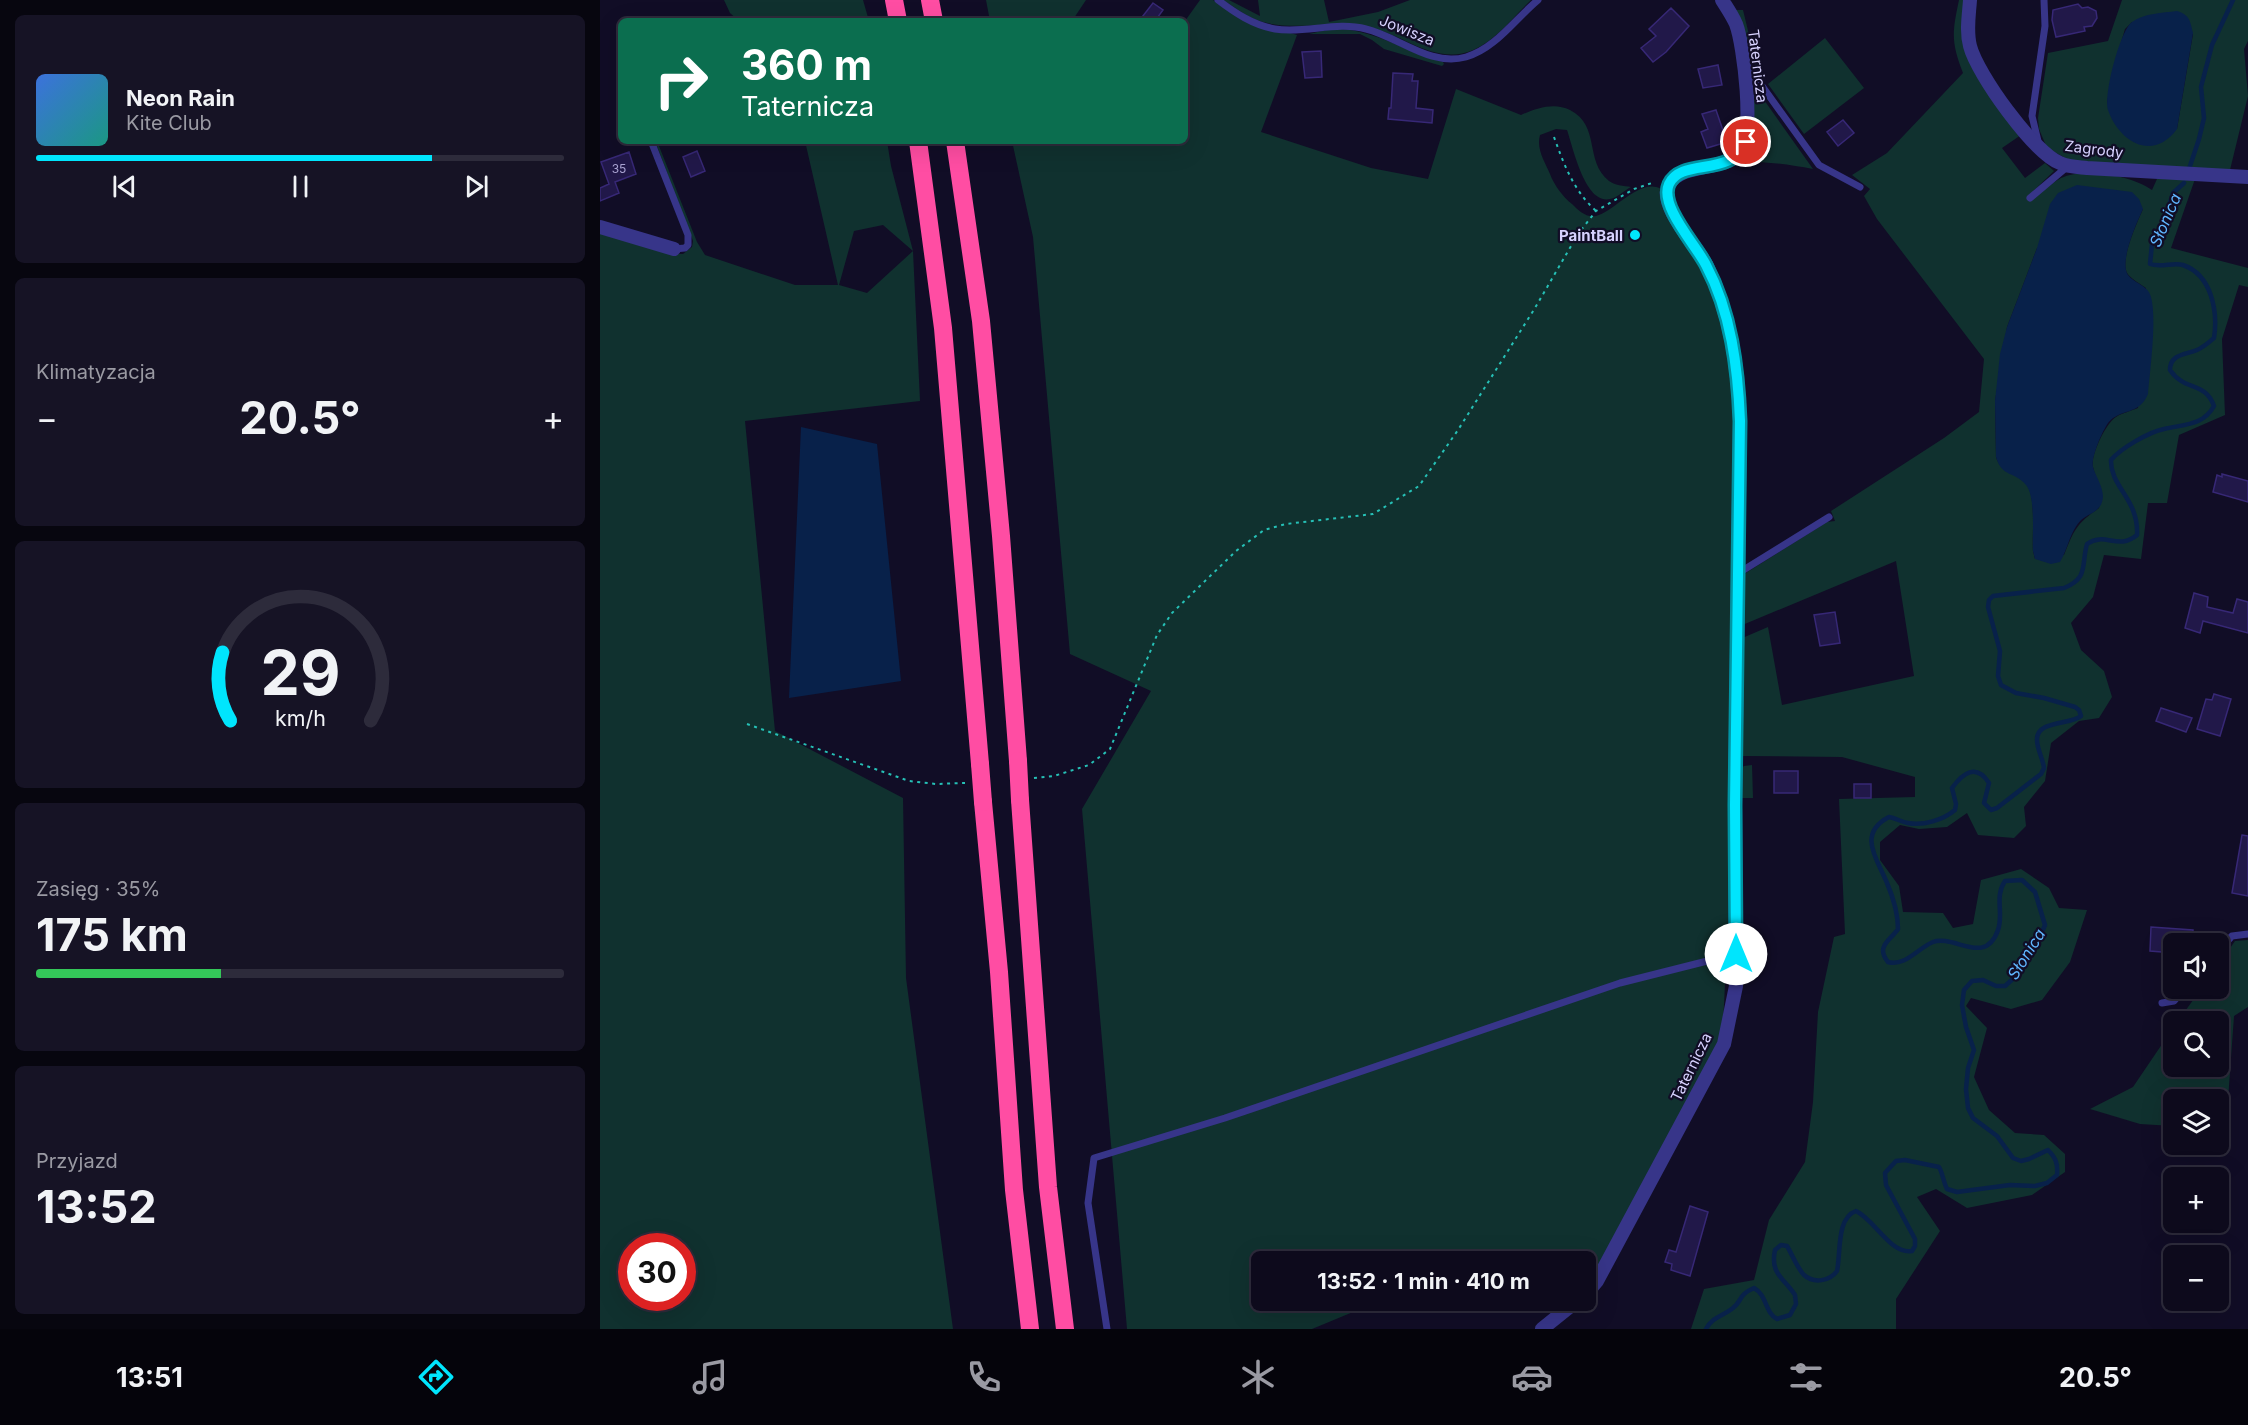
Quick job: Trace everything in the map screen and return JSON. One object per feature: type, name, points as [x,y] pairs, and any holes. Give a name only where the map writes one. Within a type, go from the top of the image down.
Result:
[{"type":"highway","points":[[894,0],[897,18]]},
{"type":"highway","points":[[930,0],[933,18]]},
{"type":"highway","points":[[918,144],[943,328],[999,972],[1014,1190],[1030,1329]]},
{"type":"highway","points":[[955,144],[981,321],[1001,536],[1048,1187],[1065,1329]]},
{"type":"street","name":"Taternicza","points":[[1596,1282],[1724,1044],[1736,986],[1737,574],[1740,421],[1738,380],[1734,350],[1716,288],[1706,265],[1667,200],[1671,180],[1682,173],[1729,162],[1743,149],[1748,135],[1744,67],[1736,25],[1722,0]]},
{"type":"street","name":"Zagrody","points":[[1970,0],[1968,39],[1974,57],[2008,114],[2051,158],[2068,166],[2248,177]]},
{"type":"street","points":[[600,227],[674,249]]},
{"type":"street","points":[[1542,1329],[1564,1311]]},
{"type":"lane","name":"Jowisza","points":[[1218,0],[1252,22],[1275,29],[1300,30],[1328,27],[1366,29],[1433,56],[1455,58],[1467,57],[1488,45],[1538,0]]},
{"type":"lane","points":[[2039,147],[2032,116],[2045,26],[2044,0]]},
{"type":"lane","points":[[1744,67],[1757,79],[1819,165],[1860,187]]},
{"type":"lane","points":[[652,144],[689,241],[685,248],[674,249]]},
{"type":"lane","points":[[2030,198],[2068,166]]},
{"type":"lane","points":[[1737,574],[1829,517]]},
{"type":"lane","points":[[2229,939],[2232,936],[2248,934]]},
{"type":"lane","points":[[1107,1329],[1088,1203],[1094,1158],[1225,1118],[1620,983],[1736,954]]},
{"type":"lane","points":[[2162,1003],[2176,999]]},
{"type":"path","points":[[1554,137],[1576,189],[1596,211]]},
{"type":"path","points":[[1216,570],[1264,530],[1286,524],[1373,514],[1419,486],[1458,430],[1535,308],[1578,234],[1596,211],[1649,183],[1669,184]]},
{"type":"green space","points":[[724,0],[863,0],[868,18],[736,18],[730,13]]},
{"type":"green space","points":[[986,0],[1086,0],[1074,18],[989,18]]},
{"type":"green space","points":[[1200,0],[1213,0],[1233,14],[1297,35],[1261,132],[1371,168],[1428,179],[1456,89],[1521,115],[1552,106],[1570,110],[1586,125],[1601,173],[1611,182],[1631,187],[1610,199],[1601,198],[1594,193],[1581,173],[1567,130],[1556,129],[1540,135],[1539,145],[1552,178],[1562,194],[1586,215],[1596,216],[1636,191],[1653,187],[1661,189],[1713,290],[1734,370],[1734,805],[1722,1044],[1596,1272],[1596,1251],[1251,1251],[1251,1311],[1359,1311],[1312,1329],[1127,1329],[1082,809],[1151,691],[1070,654],[1033,237],[1013,144],[1188,144],[1188,18]]},
{"type":"green space","points":[[1223,0],[1229,0],[1260,16],[1258,0],[1324,0],[1329,22],[1378,12],[1410,0],[1531,0],[1492,38],[1474,49],[1452,55],[1428,50],[1383,31],[1358,25],[1290,26],[1263,22]]},
{"type":"green space","points":[[1959,0],[1965,0],[1964,27],[2021,135],[2002,148],[2025,178],[2045,163],[2054,171],[2027,197],[2030,201],[2061,178],[2082,173],[2120,177],[2152,190],[2157,179],[2195,179],[2171,248],[2248,268],[2248,287],[2239,285],[2222,339],[2225,415],[2179,435],[2167,503],[2148,503],[2141,559],[2104,555],[2093,597],[2071,623],[2081,650],[2104,671],[2112,697],[2099,718],[2079,721],[2051,743],[2045,781],[2024,807],[2026,826],[2014,838],[1978,835],[1967,813],[1947,827],[1919,829],[1900,825],[1880,842],[1880,860],[1899,886],[1903,912],[1943,913],[1953,928],[1973,924],[1981,880],[2021,869],[2049,888],[2059,908],[2087,910],[2070,962],[2042,1000],[2011,1009],[1971,998],[1966,1006],[1987,1028],[1974,1077],[1989,1110],[2015,1133],[2044,1135],[2065,1154],[2065,1172],[2032,1195],[1967,1208],[1936,1189],[1917,1197],[1940,1231],[1896,1299],[1896,1329],[1691,1329],[1704,1289],[1754,1280],[1769,1220],[1805,1162],[1813,1102],[1818,1012],[1834,937],[1845,934],[1839,799],[1915,797],[1915,777],[1842,757],[1743,756],[1740,748],[1740,639],[1768,627],[1782,705],[1914,676],[1896,561],[1740,626],[1741,576],[1827,522],[1835,521],[1831,511],[1944,438],[1979,412],[1984,359],[1877,219],[1864,196],[1870,189],[1852,175],[1887,153],[1963,73],[1956,53],[1954,29]],"holes":[[[2143,209],[2127,250],[2125,267],[2127,273],[2146,288],[2138,408],[2112,420],[2096,448],[2093,467],[2101,491],[2099,508],[2077,528],[2064,555],[2035,559],[2033,507],[2030,491],[2023,481],[2005,470],[1996,457],[1995,401],[2007,327],[2037,248]]]},
{"type":"green space","points":[[2122,0],[2248,0],[2248,41],[2244,49],[2248,96],[2229,174],[2073,162],[2047,148],[2039,129],[2038,118],[2048,53],[2108,41]],"holes":[[[2132,22],[2193,34],[2177,129],[2113,119],[2107,102],[2125,29]]]},
{"type":"green space","points":[[1733,10],[1743,10],[1758,72]]},
{"type":"green space","points":[[1341,29],[1380,38],[1444,64],[1442,66],[1384,49],[1360,34],[1309,34]]},
{"type":"green space","points":[[1825,38],[1864,88],[1804,134],[1768,84]]},
{"type":"green space","points":[[1757,90],[1813,169],[1760,162],[1727,165],[1740,159],[1751,91]]},
{"type":"green space","points":[[656,144],[658,144],[697,242],[705,255],[795,285],[838,285],[806,144],[887,144],[913,251],[920,401],[745,421],[775,731],[903,798],[906,978],[953,1329],[600,1329],[600,232],[673,254],[683,254],[692,247],[693,241]],"holes":[[[883,225],[913,251],[867,293],[839,285],[854,231]]]},
{"type":"green space","points":[[1752,765],[1753,798],[1739,798],[1740,769]]},
{"type":"green space","points":[[2248,940],[2248,1007],[2234,1016],[2229,1089],[2163,1089],[2163,1125],[2140,1124],[2090,1109],[2133,1087],[2163,1043],[2163,1077],[2229,1077],[2229,1011],[2185,1011],[2194,999],[2229,999],[2229,950],[2235,941]]},
{"type":"water","points":[[2177,11],[2187,17],[2193,33],[2177,129],[2168,139],[2158,144],[2148,146],[2138,144],[2128,139],[2120,131],[2108,110],[2108,91],[2118,50],[2122,37],[2132,22],[2148,15]]},
{"type":"water","points":[[2077,185],[2132,192],[2139,199],[2143,209],[2127,252],[2126,269],[2128,275],[2144,287],[2151,297],[2153,306],[2152,345],[2148,394],[2140,406],[2118,415],[2108,423],[2095,451],[2093,467],[2103,493],[2101,505],[2077,524],[2060,562],[2051,564],[2035,559],[2031,498],[2026,485],[2005,471],[1996,457],[1995,401],[2000,354],[2007,327],[2037,248],[2050,204],[2058,193]]},
{"type":"water","points":[[801,427],[877,444],[901,681],[789,698]]},
{"type":"building","points":[[1153,3],[1163,10],[1157,18],[1141,18]]},
{"type":"building","points":[[2078,4],[2082,8],[2088,7],[2096,11],[2097,18],[2092,26],[2084,27],[2085,31],[2056,37],[2052,20],[2053,10]]},
{"type":"building","points":[[1671,8],[1689,26],[1666,52],[1653,62],[1641,48],[1656,36],[1649,29]]},
{"type":"building","points":[[1321,51],[1322,77],[1305,78],[1302,52]]},
{"type":"building","points":[[1718,65],[1722,85],[1703,88],[1698,69]]},
{"type":"building","points":[[1393,73],[1413,74],[1412,81],[1418,81],[1416,108],[1433,110],[1432,123],[1388,119]]},
{"type":"building","points":[[1716,110],[1727,142],[1707,148],[1701,132],[1708,129],[1702,114]]},
{"type":"building","points":[[1843,120],[1854,133],[1838,146],[1827,132]]},
{"type":"building","points":[[697,151],[705,171],[691,177],[683,157]]},
{"type":"building","points":[[629,152],[636,174],[615,182],[619,193],[600,201],[600,188],[609,184],[601,162]]},
{"type":"building","points":[[2222,474],[2248,481],[2248,502],[2213,492],[2217,475],[2222,477]]},
{"type":"building","points":[[2194,593],[2208,597],[2207,607],[2233,613],[2237,599],[2248,602],[2248,633],[2203,621],[2200,633],[2185,628]]},
{"type":"building","points":[[1835,612],[1840,643],[1820,646],[1814,615]]},
{"type":"building","points":[[2214,694],[2231,699],[2220,736],[2197,729],[2206,699],[2212,700]]},
{"type":"building","points":[[2161,708],[2192,718],[2186,732],[2156,721]]},
{"type":"building","points":[[1774,771],[1798,771],[1798,793],[1774,793]]},
{"type":"building","points":[[1854,784],[1871,784],[1871,798],[1854,798]]},
{"type":"building","points":[[2242,835],[2248,836],[2248,896],[2232,893]]},
{"type":"building","points":[[2151,927],[2193,930],[2193,933],[2163,933],[2163,952],[2150,951]]},
{"type":"building","points":[[1690,1206],[1708,1212],[1690,1276],[1671,1270],[1672,1264],[1665,1262],[1669,1250],[1676,1252]]},
{"type":"waterway","name":"Słonica","points":[[2190,166],[2204,118],[2201,87],[2212,45],[2233,0]]},
{"type":"waterway","name":"Słonica","points":[[1706,1329],[1711,1322],[1733,1308],[1745,1293],[1754,1288],[1761,1295],[1773,1316],[1777,1319],[1790,1315],[1796,1304],[1795,1295],[1776,1270],[1775,1250],[1781,1245],[1787,1246],[1799,1269],[1812,1280],[1830,1277],[1837,1271],[1842,1228],[1845,1221],[1856,1211],[1897,1248],[1912,1251],[1915,1239],[1886,1185],[1885,1173],[1896,1161],[1905,1160],[1939,1167],[1947,1189],[1957,1192],[2010,1185],[2035,1186],[2047,1183],[2057,1175],[2056,1161],[2048,1150],[2021,1161],[2013,1158],[1997,1136],[1973,1118],[1968,1108],[1966,1089],[1968,1068],[1974,1050],[1966,1027],[1962,1005],[1964,990],[1972,981],[1983,980],[1996,986],[2005,986],[2015,977],[2045,925],[2035,892],[2022,880],[2005,881],[2000,893],[2000,924],[1992,941],[1985,946],[1977,948],[1950,942],[1933,942],[1900,962],[1888,962],[1883,952],[1885,944],[1898,929],[1897,917],[1891,894],[1872,848],[1871,839],[1879,824],[1889,817],[1920,824],[1950,814],[1955,810],[1956,804],[1952,788],[1970,772],[1979,773],[1989,783],[1984,803],[1991,810],[1997,808],[2041,774],[2044,768],[2037,740],[2042,729],[2081,716],[2075,707],[2016,693],[2001,685],[1998,676],[2000,651],[1988,607],[1989,600],[1993,596],[2064,588],[2081,575],[2087,544],[2100,539],[2124,541],[2137,535],[2134,512],[2115,478],[2111,460],[2128,446],[2151,433],[2199,421],[2210,413],[2214,406],[2205,393],[2182,381],[2170,370],[2175,358],[2199,349],[2214,338],[2214,306],[2207,286],[2201,277],[2183,265],[2150,264],[2152,244],[2163,225],[2173,193],[2184,183]]},
{"type":"place","name":"PaintBall","points":[[1635,235]]},
{"type":"route","points":[[1736,954],[1739,390],[1734,350],[1716,288],[1706,265],[1674,214],[1666,195],[1671,180],[1676,176],[1690,170],[1729,162],[1739,154],[1746,142]]}]
